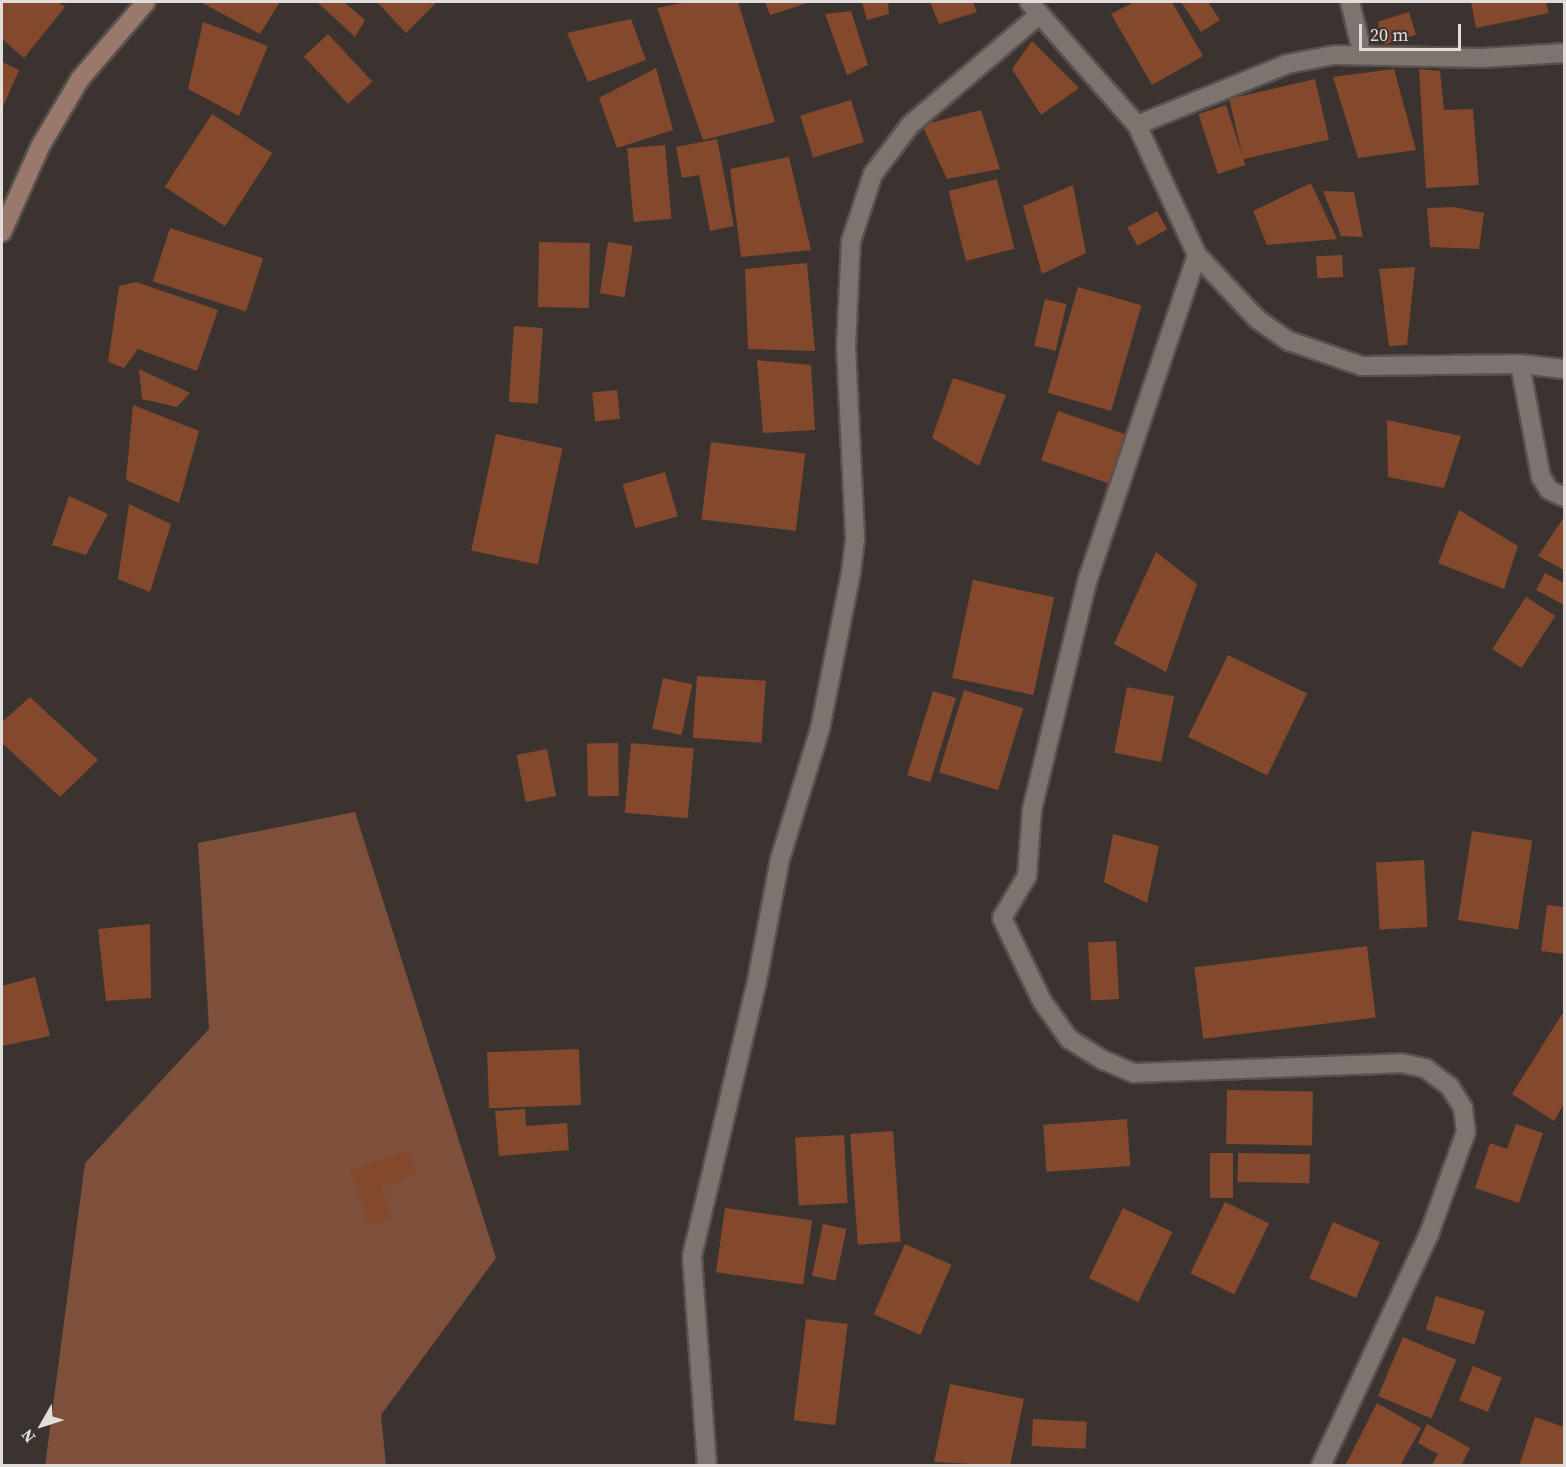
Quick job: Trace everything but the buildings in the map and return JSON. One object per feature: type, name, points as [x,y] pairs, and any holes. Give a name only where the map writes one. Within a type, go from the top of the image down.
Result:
[{"type":"street","points":[[2,232],[41,145],[80,79],[146,2]]},
{"type":"street","points":[[1350,2],[1362,52]]},
{"type":"street","points":[[707,1466],[692,1256],[756,986],[780,860],[820,729],[851,572],[855,537],[846,347],[851,241],[873,174],[910,125],[1034,8],[1137,125],[1197,255],[1257,318],[1288,341],[1330,359],[1362,366],[1520,364],[1564,369]]},
{"type":"street","points":[[1137,125],[1287,64],[1362,52],[1482,58],[1564,53]]},
{"type":"street","points":[[1197,255],[1088,578],[1032,810],[1027,876],[1002,918],[1056,1020],[1069,1039],[1102,1060],[1134,1073],[1401,1063],[1425,1068],[1450,1087],[1463,1108],[1466,1132],[1433,1224],[1320,1466]]},
{"type":"street","points":[[1520,364],[1541,477],[1549,490],[1564,497]]},
{"type":"shaded area","points":[[355,812],[496,1258],[381,1415],[386,1465],[45,1466],[85,1163],[209,1029],[198,843]]}]
